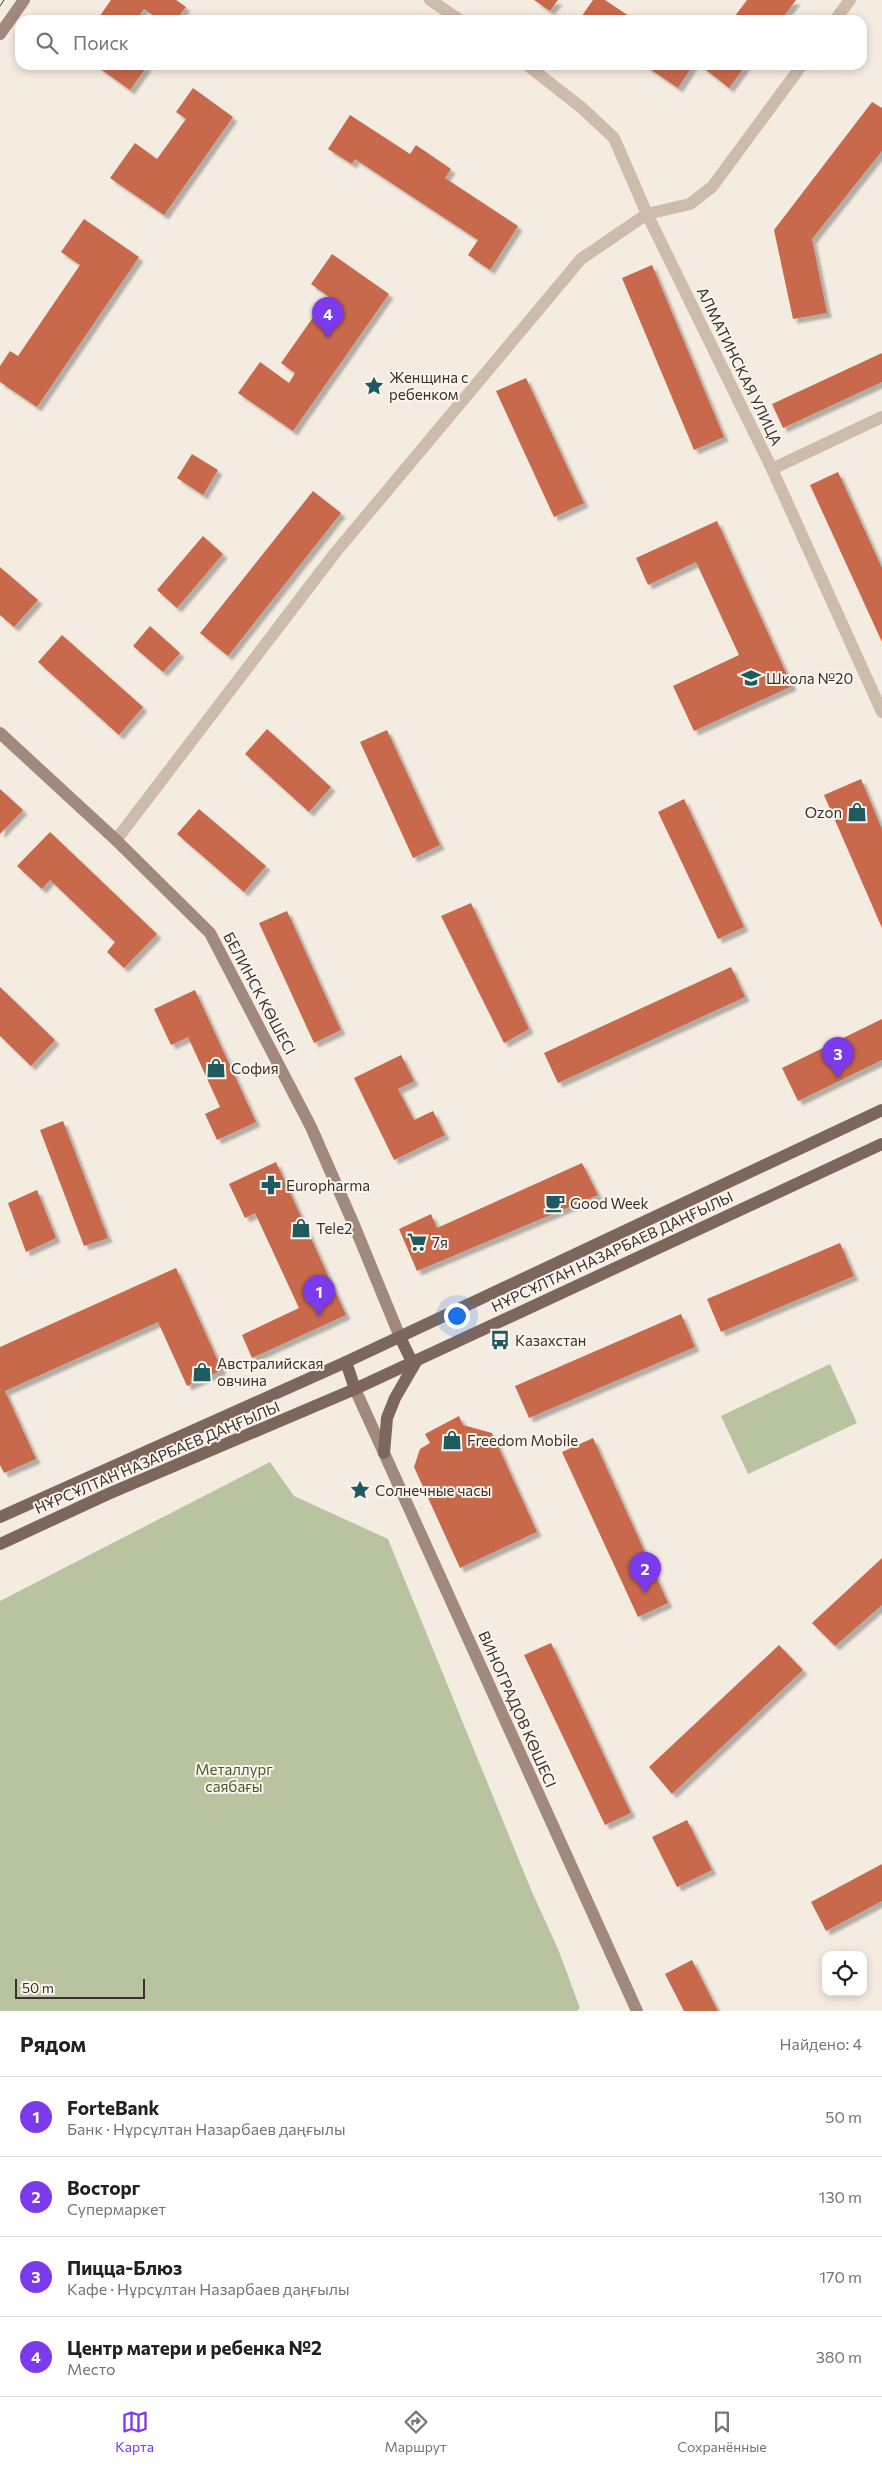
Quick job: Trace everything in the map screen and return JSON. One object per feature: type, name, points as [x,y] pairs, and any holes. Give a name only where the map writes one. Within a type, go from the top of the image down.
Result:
[{"type":"main road","points":[[0,34],[24,0]]},
{"type":"main road","name":"БЕЛИНСК КӨШЕСІ","points":[[0,733],[116,840],[210,933],[311,1127],[400,1337]]},
{"type":"main road","name":"НҰРСҰЛТАН НАЗАРБАЕВ ДАҢҒЫЛЫ","points":[[0,1517],[346,1362],[882,1110]]},
{"type":"main road","name":"НҰРСҰЛТАН НАЗАРБАЕВ ДАҢҒЫЛЫ","points":[[0,1544],[118,1490],[355,1389],[882,1144]]},
{"type":"main road","points":[[384,1453],[387,1418],[414,1361],[400,1337]]},
{"type":"main road","points":[[346,1362],[355,1389]]},
{"type":"main road","name":"ВИНОГРАДОВ КӨШЕСІ","points":[[355,1389],[637,2011]]},
{"type":"street","points":[[430,0],[452,15]]},
{"type":"street","points":[[840,15],[850,0]]},
{"type":"street","name":"АЛМАТИНСКАЯ УЛИЦА","points":[[533,70],[582,108],[614,138],[647,214],[772,469],[882,712]]},
{"type":"street","points":[[116,840],[334,553],[581,259],[647,214],[690,204],[712,187],[798,70]]},
{"type":"street","points":[[772,469],[882,417]]},
{"type":"green space","points":[[830,1364],[857,1423],[748,1474],[721,1416]]},
{"type":"green space","name":"Металлург саябағы","points":[[270,1462],[294,1496],[388,1539],[532,1892],[558,1949],[580,2008],[577,2011],[0,2011],[0,1601]]},
{"type":"building","points":[[111,0],[176,0],[186,7],[180,15],[153,15],[144,9],[140,15],[100,15]]},
{"type":"building","points":[[534,0],[558,0],[550,11]]},
{"type":"building","points":[[593,0],[605,0],[628,15],[582,15]]},
{"type":"building","points":[[747,0],[796,0],[785,15],[736,15]]},
{"type":"building","points":[[102,70],[144,70],[130,90]]},
{"type":"building","points":[[651,70],[690,70],[678,88]]},
{"type":"building","points":[[706,70],[742,70],[729,88]]},
{"type":"building","points":[[193,88],[233,117],[164,215],[110,178],[135,143],[157,159],[186,119],[176,112]]},
{"type":"building","points":[[872,102],[882,108],[882,151],[812,239],[827,313],[793,319],[774,230]]},
{"type":"building","points":[[350,115],[410,154],[416,145],[451,169],[445,178],[518,226],[490,270],[468,255],[478,240],[355,159],[352,164],[328,149]]},
{"type":"building","points":[[84,219],[139,257],[37,407],[0,382],[0,366],[10,351],[18,356],[80,265],[61,252]]},
{"type":"building","points":[[332,254],[389,294],[293,431],[238,393],[260,362],[289,383],[295,373],[281,363],[321,306],[332,314],[339,304],[311,284]]},
{"type":"building","points":[[652,265],[724,437],[694,450],[622,278]]},
{"type":"building","points":[[882,353],[882,382],[783,428],[772,404]]},
{"type":"building","points":[[526,378],[584,503],[554,517],[496,391]]},
{"type":"building","points":[[192,454],[218,470],[203,495],[177,478]]},
{"type":"building","points":[[838,472],[882,568],[882,642],[810,485]]},
{"type":"building","points":[[313,491],[341,513],[228,656],[200,633]]},
{"type":"building","points":[[717,521],[792,686],[694,731],[673,686],[739,655],[696,562],[648,585],[636,558]]},
{"type":"building","points":[[203,536],[223,554],[177,608],[157,590]]},
{"type":"building","points":[[0,567],[38,600],[14,627],[0,615]]},
{"type":"building","points":[[150,626],[180,653],[163,672],[133,646]]},
{"type":"building","points":[[62,635],[143,707],[119,735],[38,662]]},
{"type":"building","points":[[267,729],[331,787],[309,812],[245,754]]},
{"type":"building","points":[[387,730],[440,845],[413,858],[360,742]]},
{"type":"building","points":[[861,779],[882,829],[882,928],[824,795]]},
{"type":"building","points":[[0,789],[23,810],[0,834]]},
{"type":"building","points":[[684,799],[744,927],[718,939],[658,812]]},
{"type":"building","points":[[199,809],[266,866],[244,892],[177,834]]},
{"type":"building","points":[[50,832],[157,934],[124,968],[107,952],[115,942],[50,880],[42,889],[17,866]]},
{"type":"building","points":[[471,903],[529,1029],[504,1043],[441,916]]},
{"type":"building","points":[[287,911],[341,1030],[314,1043],[259,923]]},
{"type":"building","points":[[731,967],[745,997],[558,1083],[544,1053]]},
{"type":"building","points":[[0,987],[55,1040],[31,1066],[0,1036]]},
{"type":"building","points":[[195,990],[256,1122],[217,1140],[205,1114],[220,1107],[188,1037],[171,1045],[154,1009]]},
{"type":"building","points":[[882,1019],[882,1060],[798,1101],[782,1068]]},
{"type":"building","points":[[401,1055],[414,1081],[398,1089],[414,1120],[433,1111],[445,1135],[394,1160],[354,1078]]},
{"type":"building","points":[[63,1121],[108,1238],[84,1246],[40,1130]]},
{"type":"building","points":[[276,1162],[346,1315],[252,1358],[242,1335],[299,1308],[255,1213],[245,1218],[229,1184]]},
{"type":"building","points":[[582,1163],[598,1195],[417,1271],[399,1229],[431,1214],[437,1228]]},
{"type":"building","points":[[37,1190],[56,1238],[26,1252],[8,1203]]},
{"type":"building","points":[[840,1243],[854,1276],[721,1332],[707,1299]]},
{"type":"building","points":[[176,1268],[222,1370],[187,1386],[158,1322],[5,1391],[36,1459],[4,1473],[0,1465],[0,1347]]},
{"type":"building","points":[[681,1314],[695,1347],[529,1418],[515,1386]]},
{"type":"building","points":[[459,1416],[463,1425],[492,1433],[537,1532],[460,1568],[414,1467],[420,1449],[430,1443],[425,1434]]},
{"type":"building","points":[[593,1438],[668,1603],[638,1617],[562,1452]]},
{"type":"building","points":[[882,1558],[882,1605],[835,1646],[812,1623]]},
{"type":"building","points":[[551,1643],[631,1813],[605,1825],[524,1655]]},
{"type":"building","points":[[779,1645],[803,1670],[672,1794],[649,1767]]},
{"type":"building","points":[[687,1820],[712,1870],[677,1887],[652,1837]]},
{"type":"building","points":[[882,1864],[882,1901],[826,1931],[811,1902]]},
{"type":"building","points":[[692,1960],[718,2011],[684,2011],[665,1974]]},
{"type":"tram line","points":[[0,6],[4,0]]},
{"type":"place","name":"Центр матери и ребенка №2","points":[[328,338]]},
{"type":"place","name":"Женщина с ребенком","points":[[374,386]]},
{"type":"place","name":"Школа №20","points":[[751,678]]},
{"type":"place","name":"Ozon","points":[[857,812]]},
{"type":"place","name":"София","points":[[216,1068]]},
{"type":"place","name":"Пицца-Блюз","points":[[838,1078]]},
{"type":"place","name":"Europharma","points":[[271,1185]]},
{"type":"place","name":"Good Week","points":[[555,1203]]},
{"type":"place","name":"Tele2","points":[[301,1228]]},
{"type":"place","name":"7я","points":[[417,1242]]},
{"type":"place","name":"ForteBank","points":[[319,1316]]},
{"type":"place","name":"Казахстан","points":[[500,1340]]},
{"type":"place","name":"Австралийская овчина","points":[[202,1372]]},
{"type":"place","name":"Freedom Mobile","points":[[452,1440]]},
{"type":"place","name":"Солнечные часы","points":[[360,1490]]},
{"type":"place","name":"Восторг","points":[[645,1593]]}]
